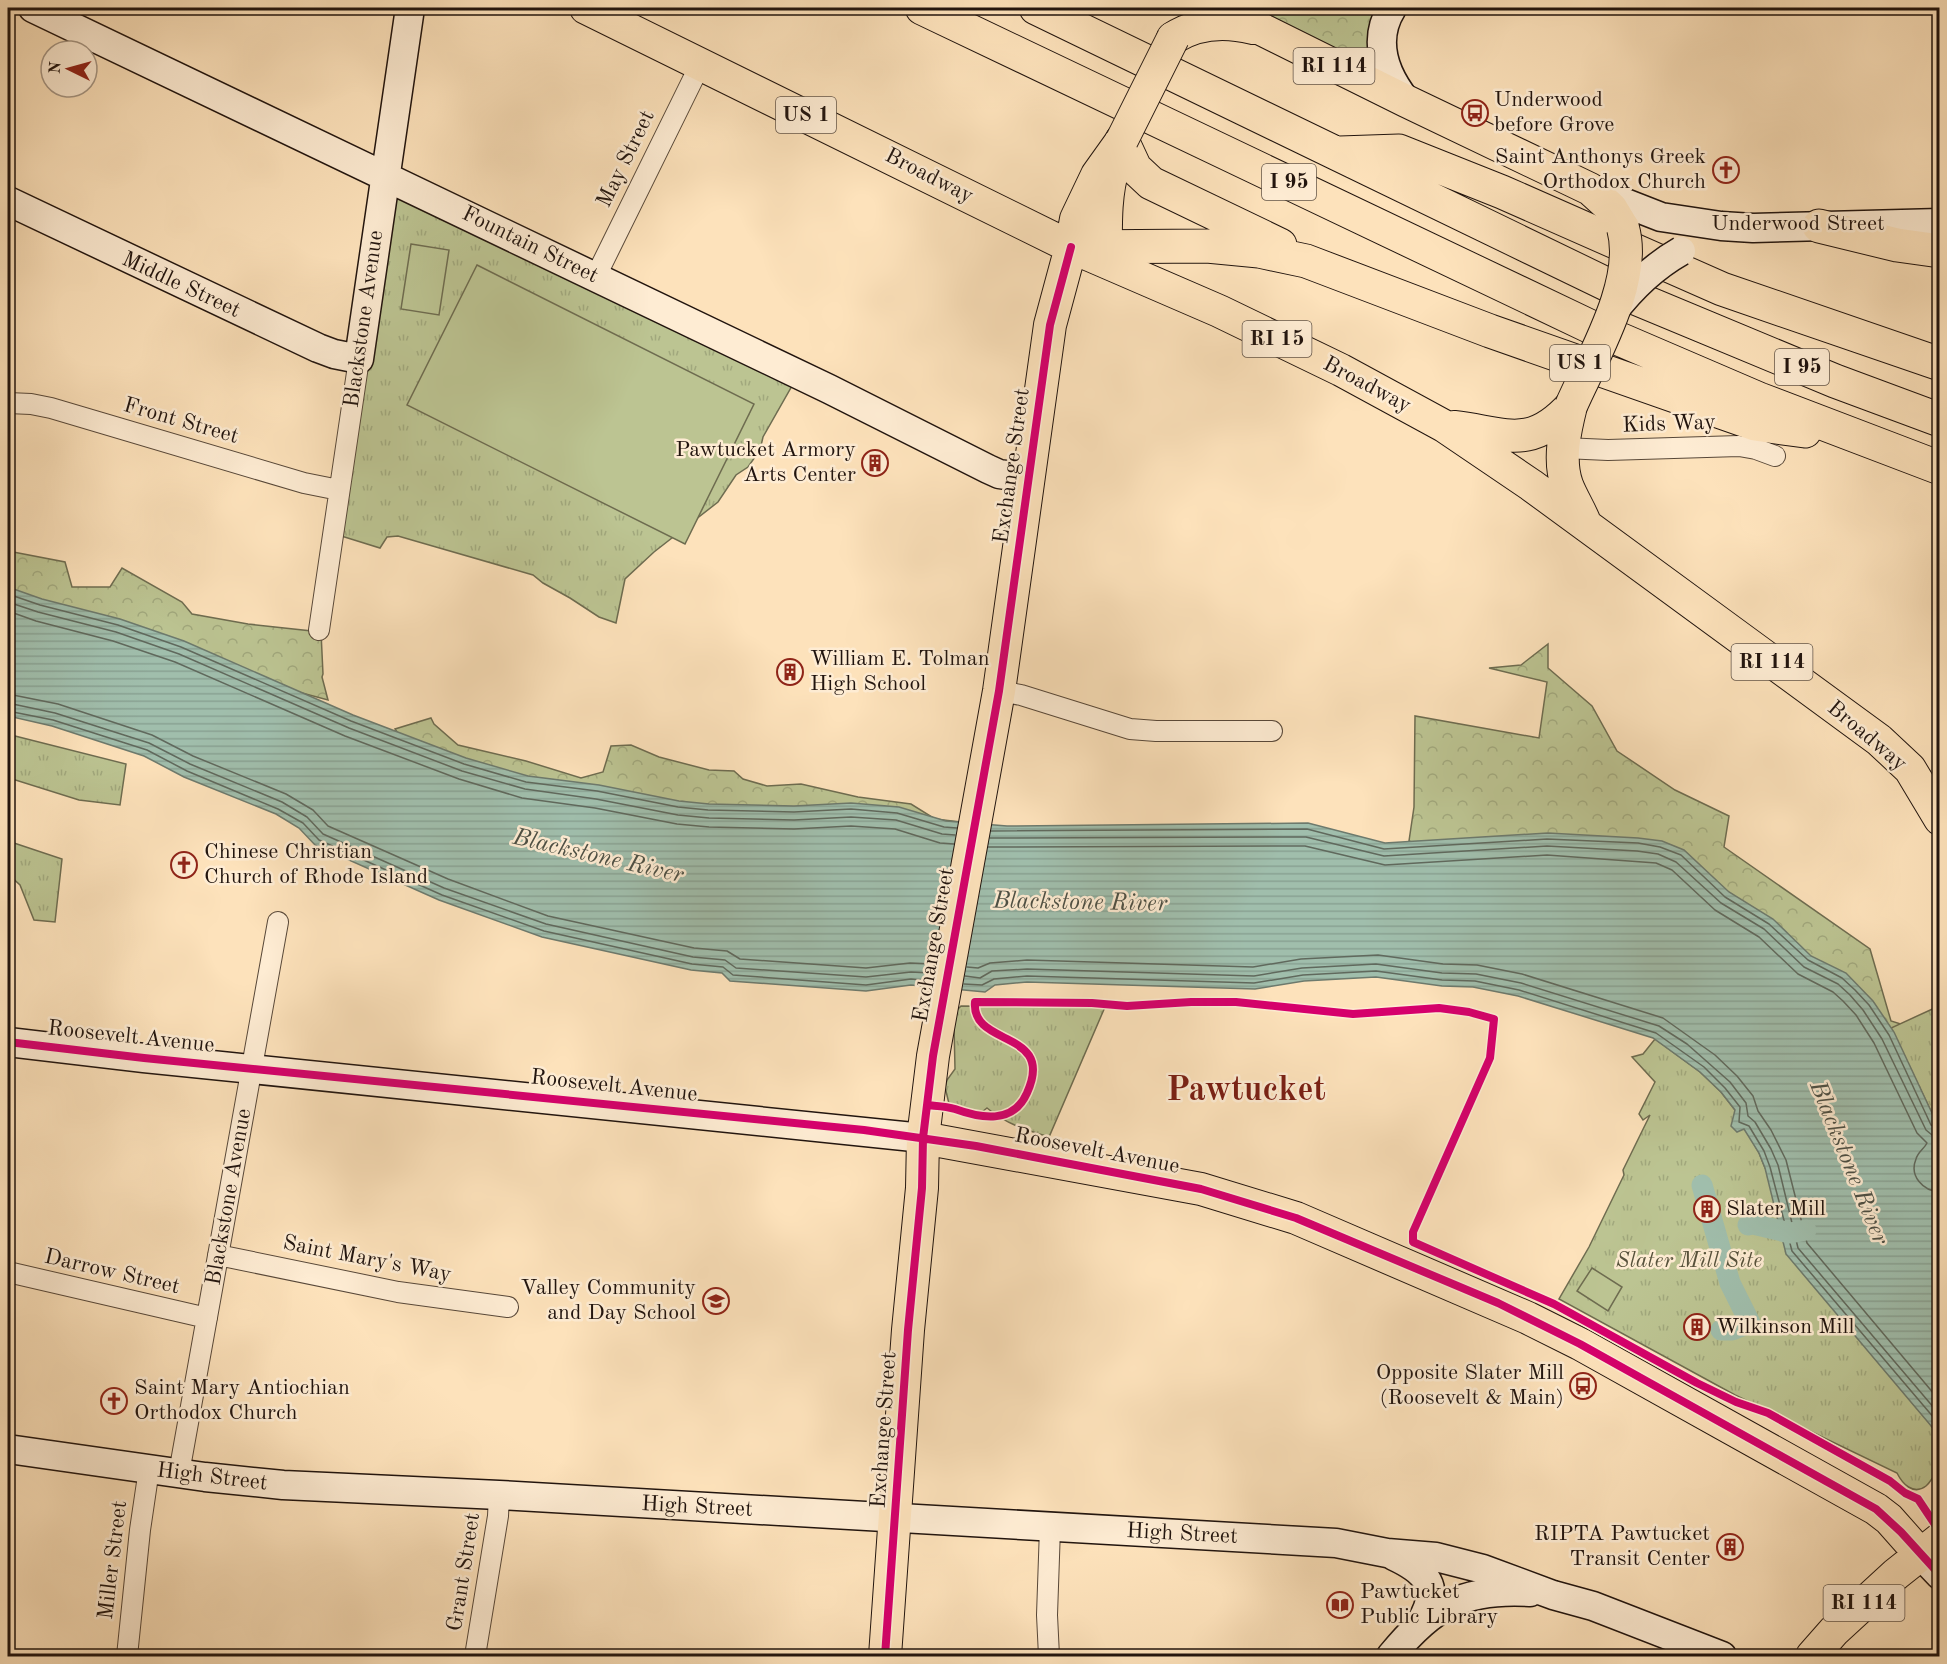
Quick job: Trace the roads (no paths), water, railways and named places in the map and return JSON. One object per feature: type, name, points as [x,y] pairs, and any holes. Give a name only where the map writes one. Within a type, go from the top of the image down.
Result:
[{"type":"highway","name":"I 95","points":[[922,8],[1589,326],[1724,385],[1861,440],[1940,468]]},
{"type":"highway","name":"I 95","points":[[1036,8],[1633,297],[1835,381],[1940,420]]},
{"type":"highway","points":[[1062,8],[1100,39]]},
{"type":"highway","points":[[1122,140],[1135,168],[1151,183],[1281,245],[1306,261]]},
{"type":"highway","points":[[1336,153],[1399,151],[1492,188],[1731,292],[1940,364]]},
{"type":"highway","points":[[1819,226],[1896,245],[1940,251]]},
{"type":"highway","name":"US 1","points":[[1071,247],[1106,254],[1221,247],[1259,251],[1306,261],[1490,331],[1755,424],[1861,440]]},
{"type":"main road","name":"Broadway","points":[[586,8],[1071,247]]},
{"type":"main road","name":"Exchange Street","points":[[885,1656],[922,1188],[923,1138],[942,1001],[999,691],[1050,326],[1076,219],[1097,175],[1122,140],[1173,38],[1185,8]]},
{"type":"main road","points":[[1226,8],[1263,30]]},
{"type":"main road","points":[[1173,38],[1194,28],[1219,23],[1234,23],[1263,30]]},
{"type":"main road","name":"RI 114","points":[[1263,30],[1406,101]]},
{"type":"main road","points":[[1406,101],[1590,189],[1611,208],[1623,228],[1627,265],[1613,312],[1571,406],[1564,448],[1564,473],[1567,484],[1585,524]]},
{"type":"main road","points":[[1106,254],[1107,191],[1122,140]]},
{"type":"main road","name":"Broadway","points":[[1106,254],[1341,370],[1444,426],[1531,485],[1879,740],[1910,769],[1940,819]]},
{"type":"main road","points":[[1444,426],[1502,436],[1529,435],[1552,424],[1571,406]]},
{"type":"main road","name":"Roosevelt Avenue","points":[[923,1138],[1201,1189],[1296,1218],[1498,1303],[1580,1344],[1876,1509],[1933,1556]]},
{"type":"main road","name":"RI 114","points":[[1812,1656],[1834,1631],[1933,1556]]},
{"type":"street","name":"Fountain Street","points":[[33,8],[596,276],[988,469],[999,474],[1029,478]]},
{"type":"street","name":"Blackstone Avenue","points":[[319,630],[410,8]]},
{"type":"street","points":[[1392,8],[1381,32],[1382,56],[1390,80],[1406,101]]},
{"type":"street","name":"May Street","points":[[596,276],[701,63]]},
{"type":"street","name":"Underwood Street","points":[[1590,189],[1642,211],[1680,221],[1753,228],[1940,223]]},
{"type":"street","name":"Middle Street","points":[[8,201],[318,348],[359,359]]},
{"type":"street","points":[[1613,312],[1644,277],[1668,258],[1711,239],[1753,228]]},
{"type":"street","name":"Front Street","points":[[8,403],[51,408],[304,483],[339,490]]},
{"type":"street","name":"Kids Way","points":[[1564,448],[1608,450],[1728,446],[1748,447],[1775,456]]},
{"type":"street","points":[[999,691],[1021,695],[1130,729],[1272,731]]},
{"type":"street","name":"Blackstone Avenue","points":[[179,1473],[278,922]]},
{"type":"street","name":"Roosevelt Avenue","points":[[8,1042],[923,1138]]},
{"type":"street","name":"Saint Mary's Way","points":[[218,1255],[398,1292],[508,1307]]},
{"type":"street","name":"Darrow Street","points":[[8,1272],[207,1318]]},
{"type":"street","name":"High Street","points":[[8,1449],[283,1485],[499,1495],[1336,1543],[1387,1553],[1436,1557],[1483,1569],[1553,1595],[1593,1606],[1722,1656]]},
{"type":"street","name":"Miller Street","points":[[127,1656],[140,1530],[149,1469]]},
{"type":"street","name":"Grant Street","points":[[475,1656],[498,1516],[499,1495]]},
{"type":"street","points":[[1049,1656],[1047,1615],[1050,1528]]},
{"type":"street","name":"High Street","points":[[1387,1553],[1416,1568],[1425,1575],[1429,1582],[1428,1608],[1421,1622]]},
{"type":"street","points":[[1390,1656],[1421,1622],[1444,1607],[1470,1597],[1516,1591],[1553,1595]]},
{"type":"water","name":"Blackstone River","points":[[8,587],[42,599],[120,619],[184,641],[353,715],[466,758],[528,776],[599,785],[679,801],[794,806],[851,803],[899,807],[946,821],[1007,826],[1308,823],[1385,843],[1548,833],[1662,841],[1684,850],[1729,892],[1773,919],[1811,956],[1846,973],[1873,1001],[1894,1032],[1939,1128],[1939,1156],[1936,1168],[1940,1173],[1939,1433],[1786,1254],[1765,1168],[1759,1153],[1744,1129],[1737,1132],[1731,1126],[1735,1110],[1721,1092],[1700,1072],[1653,1038],[1518,996],[1473,987],[1442,986],[1376,977],[1304,981],[1255,989],[1027,982],[995,985],[985,992],[911,985],[866,991],[730,981],[722,973],[691,970],[542,937],[439,900],[315,845],[299,828],[276,814],[184,777],[144,756],[52,726],[8,716]]},
{"type":"waterway","points":[[1702,1185],[1730,1283],[1750,1323],[1732,1330],[1721,1330]]},
{"type":"waterway","points":[[1748,1225],[1753,1224],[1790,1233],[1806,1230]]},
{"type":"place","name":"Underwood before Grove","points":[[1475,113]]},
{"type":"place","name":"Saint Anthonys Greek Orthodox Church","points":[[1726,170]]},
{"type":"place","name":"Pawtucket Armory Arts Center","points":[[875,463]]},
{"type":"place","name":"William E. Tolman High School","points":[[790,672]]},
{"type":"place","name":"Chinese Christian Church of Rhode Island","points":[[184,865]]},
{"type":"place","name":"Slater Mill","points":[[1707,1209]]},
{"type":"place","name":"Valley Community and Day School","points":[[716,1301]]},
{"type":"place","name":"Wilkinson Mill","points":[[1697,1327]]},
{"type":"place","name":"Opposite Slater Mill (Roosevelt & Main)","points":[[1583,1386]]},
{"type":"place","name":"Saint Mary Antiochian Orthodox Church","points":[[114,1401]]},
{"type":"place","name":"RIPTA Pawtucket Transit Center","points":[[1730,1547]]},
{"type":"place","name":"Pawtucket Public Library","points":[[1340,1605]]},
{"type":"district","name":"Pawtucket","points":[[1246,1091]]},
{"type":"park label","name":"Slater Mill Site","points":[[1689,1261]]}]
